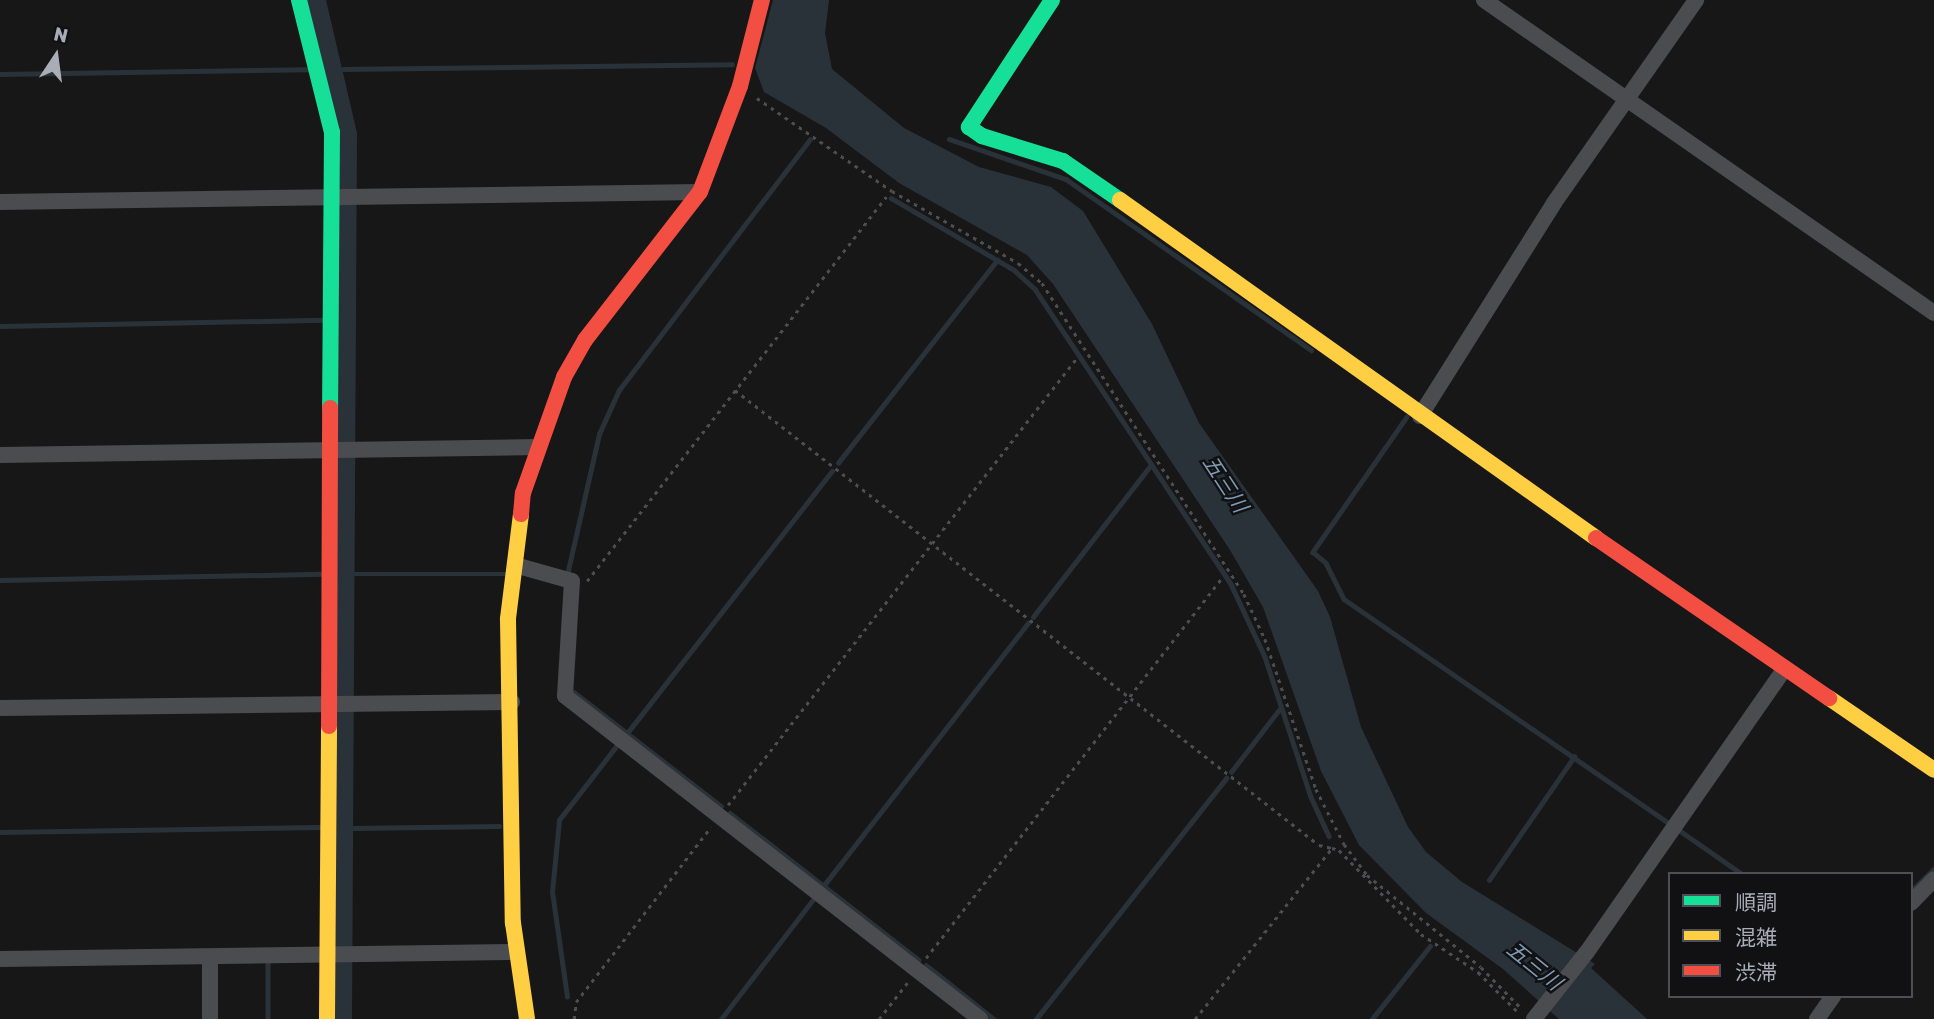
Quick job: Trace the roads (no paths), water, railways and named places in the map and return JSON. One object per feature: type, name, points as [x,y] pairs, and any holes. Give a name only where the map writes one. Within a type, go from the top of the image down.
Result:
[{"type":"street","points":[[299,0],[332,132],[327,1019]]},
{"type":"street","points":[[527,1019],[517,952],[511,862],[512,702],[509,619],[523,493],[564,377],[585,340],[699,192],[740,86],[762,0]]},
{"type":"street","points":[[1052,0],[974,114],[969,127],[982,136],[1063,161],[1218,267],[1420,416],[1934,770]]},
{"type":"street","points":[[1484,0],[1934,313]]},
{"type":"street","points":[[1420,416],[1554,203],[1696,0]]},
{"type":"street","points":[[0,202],[699,192]]},
{"type":"street","points":[[0,456],[539,447]]},
{"type":"street","points":[[515,565],[572,581],[565,696],[980,1019]]},
{"type":"street","points":[[1529,1016],[1587,952],[1785,668]]},
{"type":"street","points":[[0,708],[328,702],[512,702]]},
{"type":"street","points":[[1913,901],[1934,879]]},
{"type":"street","points":[[0,959],[517,952]]},
{"type":"street","points":[[210,1019],[211,957]]},
{"type":"street","points":[[1817,1019],[1832,998]]},
{"type":"water","points":[[305,0],[326,0],[357,133],[352,1019],[331,1019],[337,147]]},
{"type":"water","name":"五三川","points":[[773,0],[829,0],[825,33],[832,69],[904,128],[979,167],[1051,187],[1083,211],[1152,324],[1199,423],[1318,591],[1330,617],[1361,727],[1408,827],[1426,852],[1462,882],[1595,964],[1591,968],[1647,1019],[1559,1019],[1503,969],[1426,913],[1359,845],[1321,771],[1263,607],[1230,550],[1053,284],[1027,255],[899,183],[826,128],[764,92],[755,68]]},
{"type":"waterway","points":[[343,69],[732,64]]},
{"type":"waterway","points":[[0,74],[308,69]]},
{"type":"waterway","points":[[567,575],[599,434],[619,390],[810,139]]},
{"type":"waterway","points":[[949,139],[1066,179],[1311,350]]},
{"type":"waterway","points":[[891,198],[1014,270],[1035,289],[1231,584],[1265,657],[1311,797],[1329,836]]},
{"type":"waterway","points":[[838,463],[997,260]]},
{"type":"waterway","points":[[0,326],[324,320]]},
{"type":"waterway","points":[[1407,417],[1313,552],[1326,563],[1344,599],[1669,823]]},
{"type":"waterway","points":[[1033,617],[1151,465]]},
{"type":"waterway","points":[[628,732],[832,471]]},
{"type":"waterway","points":[[0,580],[321,574]]},
{"type":"waterway","points":[[355,574],[505,574]]},
{"type":"waterway","points":[[821,889],[1028,623]]},
{"type":"waterway","points":[[574,692],[721,806]]},
{"type":"waterway","points":[[1231,772],[1279,710]]},
{"type":"waterway","points":[[567,997],[552,892],[559,820],[618,744]]},
{"type":"waterway","points":[[1489,880],[1574,757]]},
{"type":"waterway","points":[[1036,1019],[1226,778]]},
{"type":"waterway","points":[[730,813],[919,960]]},
{"type":"waterway","points":[[353,828],[499,826]]},
{"type":"waterway","points":[[0,832],[322,827]]},
{"type":"waterway","points":[[1679,830],[1739,872]]},
{"type":"waterway","points":[[1913,889],[1934,869]]},
{"type":"waterway","points":[[721,1019],[815,897]]},
{"type":"waterway","points":[[1372,1019],[1430,946]]},
{"type":"waterway","points":[[268,960],[268,1019]]},
{"type":"waterway","points":[[926,965],[994,1019]]}]
